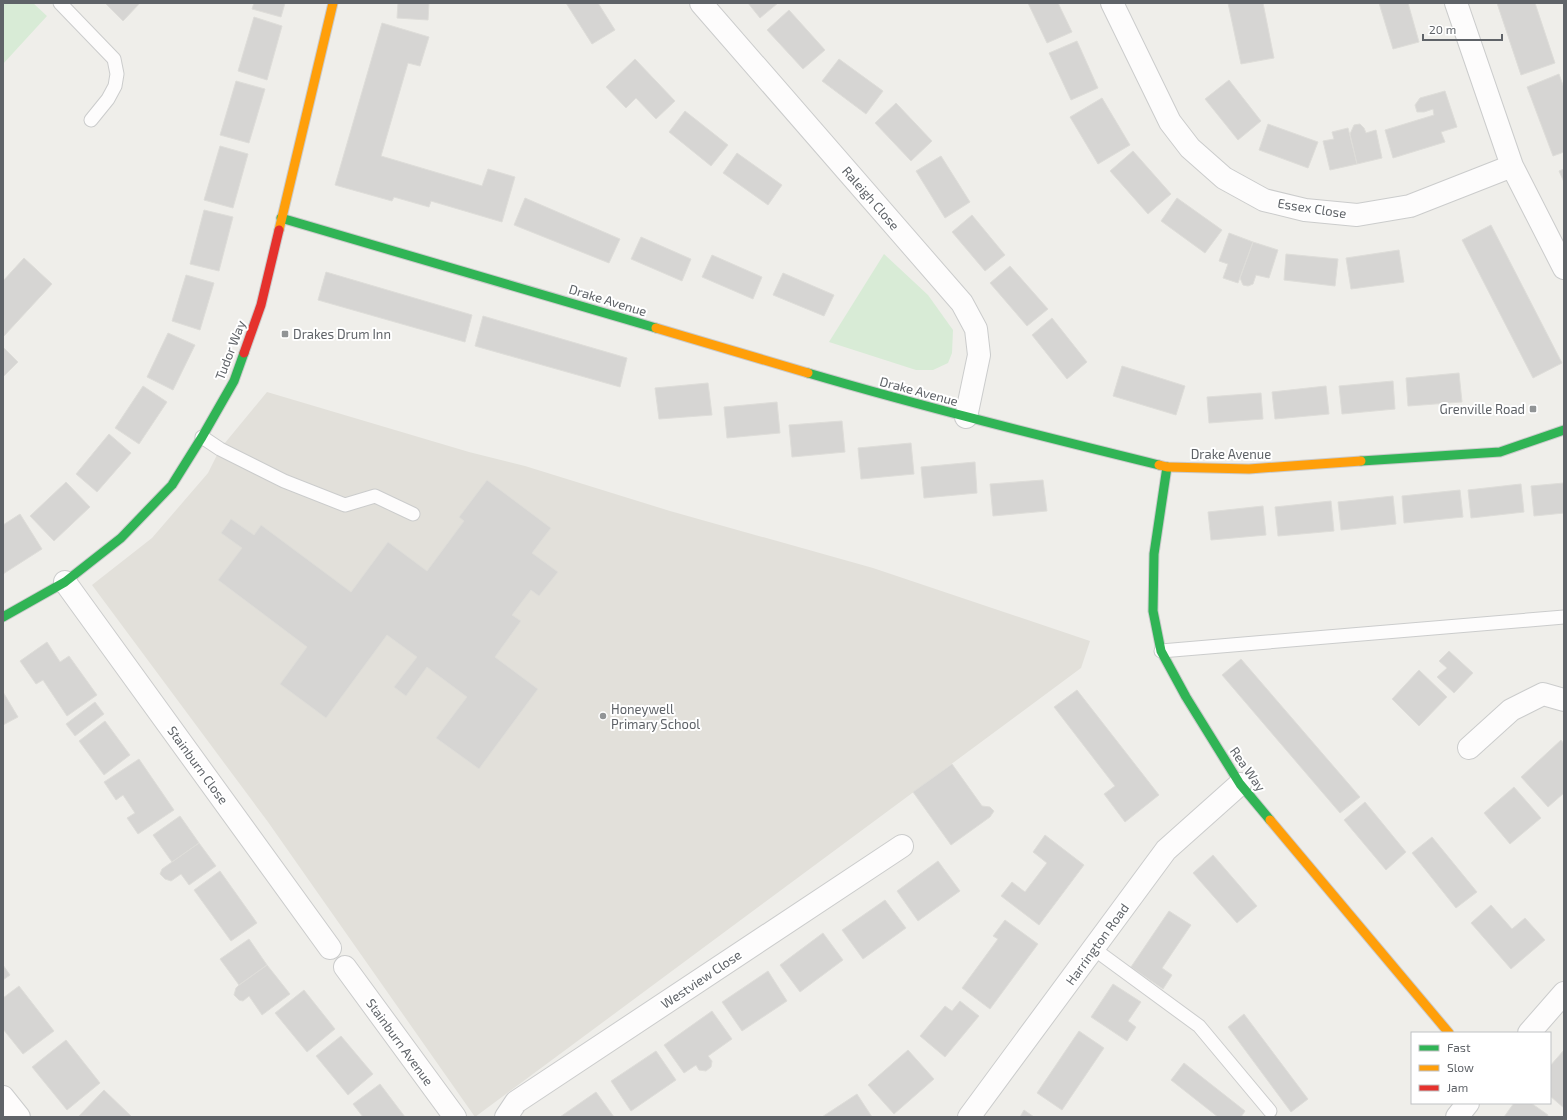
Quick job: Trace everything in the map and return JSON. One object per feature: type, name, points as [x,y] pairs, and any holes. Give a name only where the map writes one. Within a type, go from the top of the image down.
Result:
[{"type":"street","name":"Tudor Way","points":[[3,617],[65,582],[121,538],[172,485],[234,381],[261,305],[333,3]]},
{"type":"street","name":"Raleigh Close","points":[[701,3],[962,303],[976,329],[979,355],[966,417]]},
{"type":"street","name":"Essex Close","points":[[1112,3],[1170,122],[1190,148],[1224,178],[1264,200],[1305,210],[1357,215],[1410,206],[1512,166]]},
{"type":"street","points":[[1456,3],[1512,166],[1564,268]]},
{"type":"street","name":"Drake Avenue","points":[[281,218],[883,395],[1167,467],[1249,469],[1500,452],[1564,430]]},
{"type":"street","name":"Rea Way","points":[[1167,467],[1154,554],[1154,612],[1161,652],[1186,697],[1240,784],[1448,1032]]},
{"type":"street","name":"Stainburn Close","points":[[65,582],[330,948]]},
{"type":"street","points":[[1469,748],[1511,710],[1543,694],[1564,700]]},
{"type":"street","name":"Harrington Road","points":[[969,1117],[1166,850],[1240,784]]},
{"type":"street","name":"Westview Close","points":[[506,1117],[516,1102],[902,846]]},
{"type":"street","name":"Stainburn Avenue","points":[[345,967],[455,1117]]},
{"type":"street","points":[[1530,1032],[1564,993]]},
{"type":"street","points":[[3,1097],[19,1117]]},
{"type":"street","points":[[1457,1117],[1467,1104]]},
{"type":"lane","points":[[60,3],[114,59],[117,74],[115,86],[108,99],[91,120]]},
{"type":"lane","points":[[202,437],[220,449],[284,482],[345,505],[375,496],[413,514]]},
{"type":"lane","points":[[1161,652],[1564,617]]},
{"type":"lane","points":[[1094,949],[1199,1026],[1270,1111]]},
{"type":"shaded area","name":"Honeywell Primary School","points":[[267,392],[469,452],[525,466],[670,511],[873,568],[1090,641],[1081,668],[475,1117],[268,822],[92,585],[152,538],[208,473],[220,449]]},
{"type":"green space","points":[[3,3],[33,3],[47,16],[3,64]]},
{"type":"green space","points":[[884,254],[928,295],[953,330],[952,353],[948,363],[933,370],[916,370],[829,342]]},
{"type":"building","points":[[105,3],[140,3],[123,21]]},
{"type":"building","points":[[254,3],[285,3],[281,17],[252,9]]},
{"type":"building","points":[[398,3],[429,3],[428,20],[397,18]]},
{"type":"building","points":[[566,3],[598,3],[615,30],[592,44]]},
{"type":"building","points":[[748,3],[778,3],[760,18]]},
{"type":"building","points":[[1028,3],[1058,3],[1072,32],[1047,43]]},
{"type":"building","points":[[1228,3],[1263,3],[1274,58],[1241,64]]},
{"type":"building","points":[[1379,3],[1408,3],[1419,42],[1393,49]]},
{"type":"building","points":[[1497,3],[1535,3],[1555,63],[1521,75]]},
{"type":"building","points":[[789,10],[825,50],[803,69],[767,30]]},
{"type":"building","points":[[254,17],[282,26],[267,80],[238,71]]},
{"type":"building","points":[[382,23],[429,37],[420,66],[408,63],[381,156],[482,186],[488,169],[515,177],[502,222],[431,201],[429,207],[394,197],[392,201],[335,185]]},
{"type":"building","points":[[1077,41],[1098,88],[1071,100],[1049,53]]},
{"type":"building","points":[[635,59],[675,101],[656,119],[636,98],[626,108],[606,87]]},
{"type":"building","points":[[839,59],[883,91],[866,114],[822,81]]},
{"type":"building","points":[[1559,74],[1564,88],[1564,152],[1553,156],[1527,87]]},
{"type":"building","points":[[1229,80],[1261,121],[1238,140],[1205,99]]},
{"type":"building","points":[[236,81],[265,89],[249,143],[220,135]]},
{"type":"building","points":[[1445,91],[1457,127],[1441,132],[1445,142],[1393,158],[1385,130],[1434,115],[1433,109],[1424,112],[1417,112],[1415,105],[1420,98]]},
{"type":"building","points":[[1102,98],[1130,145],[1098,164],[1070,117]]},
{"type":"building","points":[[896,103],[932,141],[911,161],[875,123]]},
{"type":"building","points":[[685,111],[728,145],[711,166],[669,132]]},
{"type":"building","points":[[1268,124],[1318,142],[1308,168],[1259,150]]},
{"type":"building","points":[[1360,124],[1366,133],[1376,130],[1382,158],[1357,164],[1350,134],[1354,125]]},
{"type":"building","points":[[1348,128],[1357,164],[1330,170],[1323,141],[1334,139],[1332,132]]},
{"type":"building","points":[[220,146],[248,154],[233,208],[204,200]]},
{"type":"building","points":[[1133,151],[1171,194],[1148,214],[1110,171]]},
{"type":"building","points":[[737,153],[782,185],[768,205],[723,173]]},
{"type":"building","points":[[941,156],[970,202],[945,218],[916,171]]},
{"type":"building","points":[[1564,169],[1564,182],[1559,171]]},
{"type":"building","points":[[525,198],[620,239],[609,263],[514,225]]},
{"type":"building","points":[[1177,198],[1222,230],[1205,253],[1161,221]]},
{"type":"building","points":[[204,210],[233,217],[219,271],[190,264]]},
{"type":"building","points":[[972,215],[1005,255],[985,271],[952,232]]},
{"type":"building","points":[[1491,225],[1562,363],[1533,378],[1462,240]]},
{"type":"building","points":[[1229,233],[1253,242],[1238,283],[1223,278],[1228,264],[1219,261]]},
{"type":"building","points":[[641,237],[691,259],[682,281],[631,259]]},
{"type":"building","points":[[1253,242],[1278,250],[1269,278],[1256,275],[1253,284],[1248,286],[1243,285],[1240,278]]},
{"type":"building","points":[[1399,250],[1404,282],[1351,289],[1346,258]]},
{"type":"building","points":[[1286,254],[1338,259],[1335,286],[1284,280]]},
{"type":"building","points":[[712,255],[762,277],[753,299],[702,277]]},
{"type":"building","points":[[24,258],[52,284],[4,336],[3,281]]},
{"type":"building","points":[[1010,266],[1048,309],[1027,326],[990,283]]},
{"type":"building","points":[[326,272],[472,315],[465,342],[318,300]]},
{"type":"building","points":[[783,273],[834,295],[824,316],[773,295]]},
{"type":"building","points":[[186,275],[214,283],[200,330],[172,321]]},
{"type":"building","points":[[483,316],[627,358],[620,387],[475,346]]},
{"type":"building","points":[[1052,318],[1087,362],[1067,379],[1032,335]]},
{"type":"building","points":[[168,333],[195,345],[173,390],[147,377]]},
{"type":"building","points":[[3,347],[18,362],[3,377]]},
{"type":"building","points":[[1122,366],[1185,386],[1176,415],[1113,396]]},
{"type":"building","points":[[1459,373],[1462,402],[1408,406],[1406,378]]},
{"type":"building","points":[[1393,381],[1395,409],[1342,414],[1339,386]]},
{"type":"building","points":[[708,383],[712,415],[659,419],[655,388]]},
{"type":"building","points":[[143,386],[167,402],[139,444],[115,428]]},
{"type":"building","points":[[1326,386],[1329,414],[1275,419],[1272,392]]},
{"type":"building","points":[[1261,393],[1263,419],[1209,423],[1207,397]]},
{"type":"building","points":[[777,402],[780,433],[727,438],[724,407]]},
{"type":"building","points":[[842,421],[845,452],[792,457],[789,425]]},
{"type":"building","points":[[109,434],[131,453],[97,492],[76,474]]},
{"type":"building","points":[[911,443],[914,474],[861,479],[858,448]]},
{"type":"building","points":[[975,462],[977,493],[924,498],[921,467]]},
{"type":"building","points":[[487,480],[551,528],[532,553],[558,572],[539,596],[531,590],[512,615],[521,621],[495,657],[538,689],[479,769],[436,738],[467,697],[427,667],[406,696],[394,687],[417,657],[387,635],[326,718],[280,684],[307,647],[218,580],[242,548],[221,533],[231,519],[254,535],[261,525],[351,592],[388,542],[427,571],[464,521],[459,517]]},
{"type":"building","points":[[1043,480],[1047,511],[993,516],[990,484]]},
{"type":"building","points":[[66,482],[90,507],[54,541],[30,516]]},
{"type":"building","points":[[1564,483],[1564,513],[1534,516],[1531,486]]},
{"type":"building","points":[[1521,484],[1524,512],[1471,518],[1468,490]]},
{"type":"building","points":[[1460,490],[1463,517],[1404,523],[1402,496]]},
{"type":"building","points":[[1393,496],[1396,524],[1341,530],[1338,502]]},
{"type":"building","points":[[1331,501],[1334,531],[1278,536],[1275,507]]},
{"type":"building","points":[[1263,506],[1266,535],[1211,540],[1208,512]]},
{"type":"building","points":[[20,514],[42,549],[3,574],[3,525]]},
{"type":"building","points":[[47,642],[60,662],[69,656],[97,695],[67,716],[43,680],[36,684],[20,661]]},
{"type":"building","points":[[1449,651],[1473,673],[1454,693],[1437,677],[1447,668],[1439,661]]},
{"type":"building","points":[[1241,659],[1360,797],[1340,813],[1222,675]]},
{"type":"building","points":[[1419,670],[1447,697],[1419,726],[1392,699]]},
{"type":"building","points":[[1077,690],[1159,795],[1125,822],[1104,794],[1115,786],[1054,707]]},
{"type":"building","points":[[3,692],[18,717],[3,725]]},
{"type":"building","points":[[95,702],[104,714],[75,736],[66,724]]},
{"type":"building","points":[[105,721],[130,755],[104,775],[79,741]]},
{"type":"building","points":[[1561,740],[1564,744],[1564,793],[1548,807],[1521,777]]},
{"type":"building","points":[[139,759],[174,810],[138,834],[127,818],[135,813],[123,795],[116,800],[104,782]]},
{"type":"building","points":[[952,764],[982,806],[990,807],[994,811],[990,817],[951,845],[913,792]]},
{"type":"building","points":[[1514,787],[1541,818],[1510,844],[1484,813]]},
{"type":"building","points":[[1365,802],[1406,852],[1386,870],[1344,820]]},
{"type":"building","points":[[180,816],[199,843],[172,862],[153,835]]},
{"type":"building","points":[[1045,835],[1084,865],[1039,925],[1001,896],[1012,882],[1025,892],[1047,863],[1033,852]]},
{"type":"building","points":[[1432,837],[1477,892],[1456,908],[1412,853]]},
{"type":"building","points":[[199,843],[216,866],[189,885],[181,874],[171,881],[165,879],[160,874],[162,869]]},
{"type":"building","points":[[1213,855],[1257,906],[1237,923],[1193,873]]},
{"type":"building","points":[[938,861],[960,891],[918,921],[897,891]]},
{"type":"building","points":[[220,871],[257,923],[231,941],[194,890]]},
{"type":"building","points":[[885,900],[906,928],[863,959],[842,930]]},
{"type":"building","points":[[1491,905],[1512,929],[1525,918],[1545,940],[1511,969],[1471,923]]},
{"type":"building","points":[[1169,911],[1191,925],[1162,968],[1172,975],[1163,989],[1131,967]]},
{"type":"building","points":[[1005,920],[1038,944],[990,1009],[962,988],[998,939],[993,936]]},
{"type":"building","points":[[823,933],[843,960],[800,992],[780,965]]},
{"type":"building","points":[[249,939],[267,965],[239,985],[220,959]]},
{"type":"building","points":[[3,965],[10,975],[3,980]]},
{"type":"building","points":[[267,965],[290,994],[262,1015],[249,996],[243,1001],[239,1000],[234,995],[236,988],[239,985]]},
{"type":"building","points":[[768,971],[787,1001],[742,1031],[722,1002]]},
{"type":"building","points":[[1113,984],[1141,1002],[1128,1021],[1136,1027],[1127,1041],[1091,1017]]},
{"type":"building","points":[[19,986],[54,1031],[23,1054],[3,1029],[3,998]]},
{"type":"building","points":[[304,990],[335,1029],[307,1052],[275,1013]]},
{"type":"building","points":[[960,1001],[979,1016],[945,1057],[920,1036],[945,1006],[952,1011]]},
{"type":"building","points":[[712,1011],[732,1039],[708,1056],[712,1061],[711,1067],[706,1071],[699,1070],[696,1065],[684,1073],[664,1045]]},
{"type":"building","points":[[1244,1014],[1308,1099],[1291,1112],[1228,1027]]},
{"type":"building","points":[[1079,1031],[1104,1048],[1062,1110],[1037,1093]]},
{"type":"building","points":[[341,1036],[373,1074],[348,1095],[316,1056]]},
{"type":"building","points":[[66,1040],[100,1083],[67,1110],[32,1067]]},
{"type":"building","points":[[908,1050],[934,1079],[894,1114],[868,1085]]},
{"type":"building","points":[[1564,1050],[1564,1108],[1551,1097],[1551,1065]]},
{"type":"building","points":[[656,1051],[676,1080],[631,1111],[611,1081]]},
{"type":"building","points":[[1184,1063],[1245,1111],[1241,1117],[1218,1117],[1171,1080]]},
{"type":"building","points":[[380,1084],[405,1117],[363,1117],[353,1104]]},
{"type":"building","points":[[104,1090],[132,1117],[79,1116]]},
{"type":"building","points":[[596,1092],[614,1117],[560,1117]]},
{"type":"building","points":[[857,1094],[872,1117],[822,1117]]},
{"type":"building","points":[[1513,1104],[1532,1104],[1548,1115],[1547,1117],[1504,1117]]},
{"type":"building","points":[[1024,1110],[1034,1117],[1020,1117]]},
{"type":"traffic: fast","points":[[281,218],[656,328]]},
{"type":"traffic: fast","points":[[3,617],[65,582],[121,538],[172,485],[234,381],[244,353]]},
{"type":"traffic: fast","points":[[808,373],[939,409],[1159,465]]},
{"type":"traffic: fast","points":[[1361,461],[1500,452],[1564,430]]},
{"type":"traffic: fast","points":[[1167,467],[1154,554],[1153,611],[1161,651],[1186,697],[1240,784],[1270,820]]},
{"type":"traffic: slow","points":[[279,230],[333,3]]},
{"type":"traffic: slow","points":[[656,328],[808,373]]},
{"type":"traffic: slow","points":[[1159,465],[1167,467],[1249,469],[1361,461]]},
{"type":"traffic: slow","points":[[1270,820],[1448,1032]]},
{"type":"traffic: jam","points":[[244,353],[261,305],[279,230]]},
{"type":"place","name":"Drakes Drum Inn","points":[[285,334]]},
{"type":"place","name":"Grenville Road","points":[[1533,409]]},
{"type":"place","name":"Honeywell Primary School","points":[[603,716]]}]
